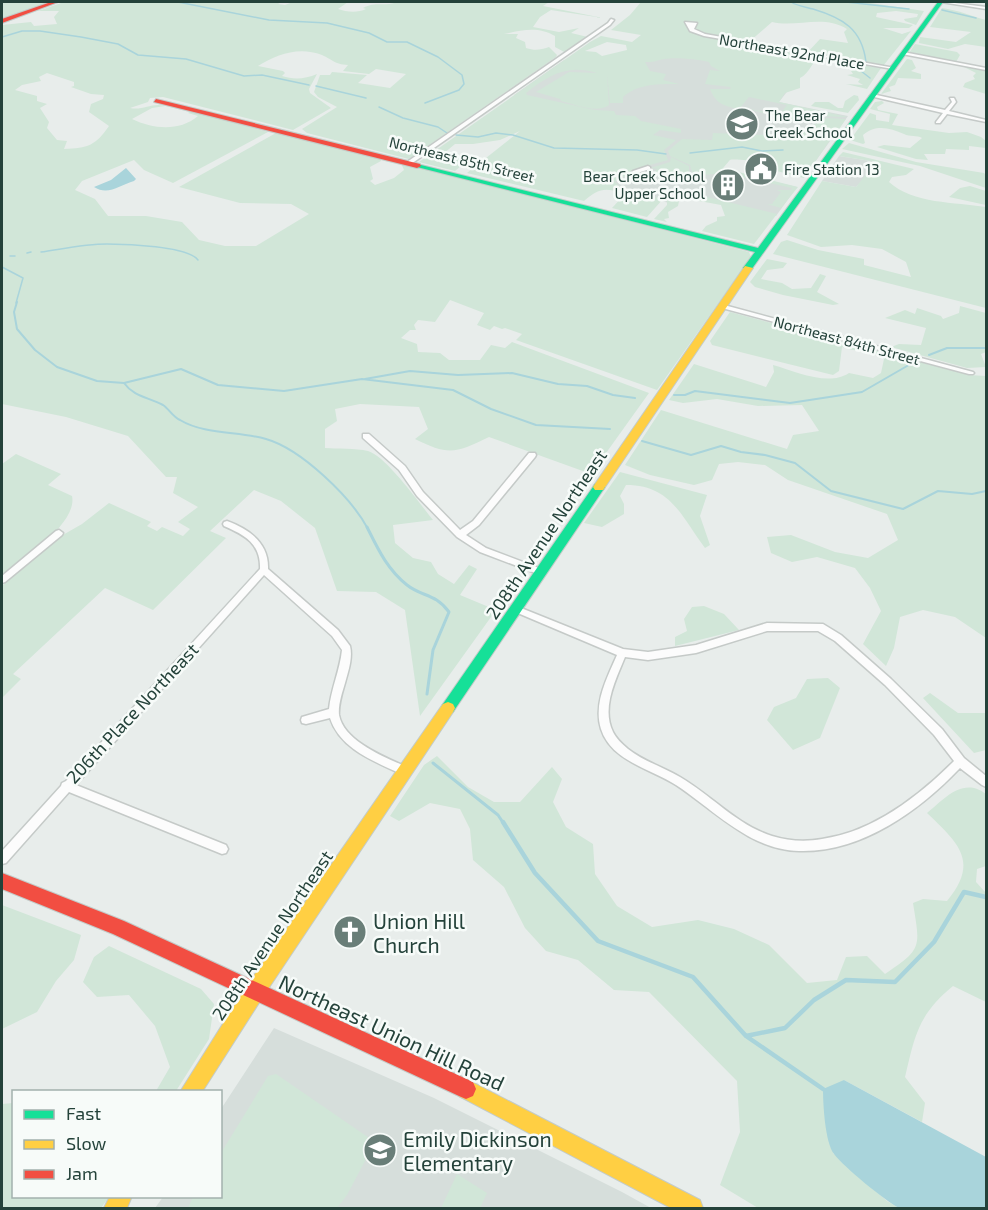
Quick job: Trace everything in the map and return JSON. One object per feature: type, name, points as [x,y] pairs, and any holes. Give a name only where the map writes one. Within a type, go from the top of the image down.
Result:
[{"type":"street","points":[[2,21],[55,2]]},
{"type":"street","points":[[941,2],[987,8]]},
{"type":"street","name":"208th Avenue Northeast","points":[[191,1090],[255,991],[724,307],[760,251],[941,2]]},
{"type":"street","points":[[408,163],[519,88],[612,20]]},
{"type":"street","name":"Northeast 92nd Place","points":[[691,30],[714,37],[893,68]]},
{"type":"street","points":[[903,54],[987,69]]},
{"type":"street","points":[[872,95],[987,121]]},
{"type":"street","points":[[938,122],[954,102],[952,99]]},
{"type":"street","name":"Northeast 85th Street","points":[[156,101],[760,251]]},
{"type":"street","points":[[630,178],[635,172],[648,168]]},
{"type":"street","name":"Northeast 84th Street","points":[[724,307],[971,373]]},
{"type":"street","points":[[366,436],[402,468],[420,494],[460,535],[483,550],[542,572]]},
{"type":"street","points":[[460,535],[476,523],[532,455]]},
{"type":"street","points":[[228,524],[251,535],[260,547],[265,561],[264,570],[335,633],[347,650],[346,662],[334,703],[335,723],[345,737],[356,746],[405,771]]},
{"type":"street","points":[[2,580],[59,533]]},
{"type":"street","name":"206th Place Northeast","points":[[2,859],[264,570]]},
{"type":"street","points":[[516,609],[622,653],[648,656],[673,654],[768,627],[820,627],[838,638],[888,682],[938,732],[960,761],[987,782]]},
{"type":"street","points":[[622,653],[604,705],[604,722],[610,739],[625,753],[683,785],[725,818],[773,842],[802,846],[832,842],[868,830],[916,802],[942,782],[960,761]]},
{"type":"street","points":[[306,720],[334,712]]},
{"type":"street","points":[[66,786],[222,849]]},
{"type":"street","name":"Northeast Union Hill Road","points":[[2,881],[118,927],[495,1103],[692,1209]]},
{"type":"shaded area","name":"The Bear Creek School","points":[[701,35],[815,56],[779,102],[848,116],[815,162],[739,145],[718,169],[797,187],[776,216],[683,194],[673,204],[597,185],[514,95],[564,60],[627,72],[670,39]]},
{"type":"shaded area","points":[[839,156],[877,162],[881,165],[856,187],[822,181]]},
{"type":"shaded area","name":"Emily Dickinson Elementary","points":[[274,1028],[434,1098],[651,1208],[155,1208],[162,1198],[222,1198],[222,1107]]},
{"type":"green space","points":[[2,2],[51,2],[2,20]]},
{"type":"green space","points":[[64,2],[282,2],[278,4],[285,5],[293,2],[348,2],[338,9],[352,12],[372,5],[397,2],[549,2],[543,6],[603,18],[551,10],[540,17],[533,27],[559,32],[579,28],[571,33],[588,37],[566,53],[555,47],[555,36],[543,31],[524,30],[504,34],[518,34],[516,38],[525,42],[526,48],[538,50],[549,47],[557,55],[409,159],[307,133],[302,129],[337,107],[318,97],[314,92],[320,75],[330,75],[332,72],[367,75],[358,83],[390,88],[406,74],[376,69],[369,74],[343,71],[348,65],[337,63],[313,52],[297,51],[273,58],[258,66],[283,71],[285,73],[282,76],[291,78],[304,78],[317,74],[309,89],[310,93],[331,108],[293,130],[163,97],[150,98],[148,102],[130,108],[165,106],[152,108],[132,119],[157,127],[174,127],[183,125],[198,116],[188,113],[191,111],[268,132],[173,183],[144,170],[134,160],[82,181],[75,190],[95,199],[108,216],[146,216],[182,222],[199,240],[225,246],[256,246],[309,214],[291,204],[240,203],[179,187],[276,133],[381,158],[381,161],[370,167],[373,179],[370,181],[375,185],[394,178],[404,170],[401,163],[749,252],[751,257],[657,390],[516,340],[522,334],[505,328],[494,326],[490,330],[477,325],[484,313],[450,300],[435,322],[418,320],[414,325],[416,330],[410,330],[401,338],[417,344],[418,352],[440,353],[449,360],[480,360],[491,345],[505,348],[512,342],[649,393],[591,474],[489,437],[460,449],[436,448],[415,439],[428,429],[419,407],[360,404],[335,409],[337,421],[325,429],[325,448],[363,450],[375,455],[402,481],[433,520],[393,525],[395,543],[413,558],[431,562],[438,574],[454,584],[469,565],[477,569],[460,595],[496,610],[420,716],[405,610],[376,592],[337,591],[315,528],[281,501],[254,490],[210,531],[226,538],[153,610],[105,588],[13,674],[21,679],[2,698],[2,586],[61,536],[82,524],[109,503],[151,522],[147,526],[157,531],[162,527],[183,536],[190,529],[178,522],[198,507],[173,493],[177,477],[166,477],[128,436],[66,417],[2,404],[2,25],[31,22],[34,26],[57,24],[54,17],[59,11],[38,11]],"holes":[[[47,73],[74,82],[74,86],[71,87],[91,94],[104,95],[103,99],[91,104],[89,112],[109,126],[90,145],[64,149],[67,141],[57,140],[47,128],[49,122],[40,108],[47,104],[37,101],[37,96],[15,90],[22,85],[41,81],[39,77]]]},
{"type":"green space","points":[[641,2],[864,2],[924,11],[916,25],[904,19],[917,17],[918,14],[896,11],[877,13],[876,17],[913,25],[909,28],[883,28],[902,34],[911,31],[883,66],[807,53],[820,39],[848,43],[844,32],[847,29],[829,22],[790,24],[772,22],[749,42],[701,35],[819,58],[800,78],[800,88],[785,93],[779,102],[848,117],[814,116],[795,122],[749,109],[780,114],[787,105],[749,97],[739,109],[725,105],[715,98],[710,89],[730,89],[731,87],[705,84],[710,70],[720,71],[711,66],[709,62],[699,60],[669,58],[645,62],[650,71],[666,74],[663,80],[679,84],[650,85],[636,89],[623,97],[623,103],[610,103],[607,74],[609,105],[598,109],[586,108],[614,111],[616,115],[635,116],[641,121],[681,129],[681,133],[660,130],[653,135],[676,140],[664,150],[668,160],[635,169],[627,176],[616,177],[628,181],[614,181],[623,190],[663,199],[647,217],[612,208],[625,194],[612,190],[598,191],[584,201],[467,173],[520,131],[500,140],[455,144],[443,154],[468,160],[455,171],[419,162],[590,42],[601,36],[632,42],[641,35],[611,30],[630,15]],"holes":[[[607,42],[626,45],[627,50],[602,56],[596,52],[585,51]],[[576,70],[597,73],[569,72],[536,92],[582,107],[526,93],[543,81],[559,73]]]},
{"type":"green space","points":[[942,8],[986,20],[986,47],[965,44],[948,49],[919,43],[920,37],[956,42],[971,32],[930,27]]},
{"type":"green space","points":[[915,44],[957,52],[960,55],[956,62],[909,53]]},
{"type":"green space","points":[[907,59],[912,60],[916,68],[911,71],[921,74],[921,79],[898,78],[895,85],[889,87],[891,91],[881,94]]},
{"type":"green space","points":[[850,65],[881,68],[867,89],[846,84],[863,85],[858,82],[860,79],[847,75],[853,74],[851,71],[854,69]]},
{"type":"green space","points":[[964,67],[986,70],[986,94],[963,87],[965,83],[975,79],[973,76],[976,73]]},
{"type":"green space","points":[[854,95],[858,96],[859,100],[848,113],[811,106],[815,102],[829,102],[838,108],[843,108],[845,101]]},
{"type":"green space","points":[[875,102],[884,103],[877,107],[878,110],[898,114],[892,125],[949,133],[967,132],[986,141],[986,148],[969,146],[969,150],[946,149],[945,154],[924,154],[928,160],[916,159],[877,147],[884,145],[910,148],[922,138],[894,130],[873,129],[863,135],[865,143],[863,144],[850,140],[870,113],[876,115],[876,120],[889,122],[890,114],[870,109]]},
{"type":"green space","points":[[827,118],[846,119],[834,136],[810,127]]},
{"type":"green space","points":[[802,131],[830,140],[804,178],[773,170],[776,165],[752,161],[730,160],[723,168],[798,187],[781,208],[767,204],[772,204],[781,192],[777,190],[791,190],[792,188],[723,173],[704,175],[692,172],[690,165],[670,156],[668,151],[682,139],[712,140],[713,133],[766,135]]},
{"type":"green space","points":[[849,143],[916,162],[984,173],[986,188],[920,166],[842,149]]},
{"type":"green space","points":[[843,152],[914,169],[906,175],[892,177],[889,182],[910,194],[935,201],[986,207],[986,308],[773,254],[781,242],[787,240],[818,250],[864,259],[864,265],[911,277],[906,262],[882,249],[852,245],[821,247],[787,235],[822,181],[856,187],[868,172],[879,169],[881,165],[877,162],[839,156]]},
{"type":"green space","points":[[671,157],[689,166],[689,173],[655,172],[657,169],[676,171],[651,168],[670,162]]},
{"type":"green space","points":[[970,186],[986,191],[986,205],[949,197],[960,188]]},
{"type":"green space","points":[[678,190],[777,214],[754,244],[702,231],[706,226],[717,221],[717,217],[725,216],[721,205],[683,198],[679,201],[678,206],[668,212],[669,218],[664,219],[667,222],[654,219],[667,205],[667,199],[671,199],[676,193],[673,192]]},
{"type":"green space","points":[[767,259],[787,263],[783,268],[767,270],[761,279],[782,283],[792,289],[811,288],[820,274],[826,276],[817,292],[839,304],[833,305],[783,295],[755,287],[750,282]]},
{"type":"green space","points":[[960,306],[986,313],[986,352],[981,354],[986,367],[967,368],[891,347],[899,344],[921,345],[926,328],[885,318],[905,310],[915,314],[917,308],[941,316],[943,319],[959,313]]},
{"type":"green space","points":[[730,312],[969,375],[986,376],[986,638],[955,617],[923,610],[900,617],[894,648],[886,666],[863,644],[881,611],[870,588],[855,568],[817,557],[792,562],[771,553],[767,537],[791,535],[835,552],[868,558],[898,540],[887,514],[788,480],[765,465],[738,462],[719,464],[712,480],[694,485],[650,475],[625,465],[661,410],[787,449],[793,435],[819,431],[802,405],[758,406],[717,399],[683,403],[669,400],[694,364],[766,387],[774,372],[773,365],[811,377],[822,378],[841,377],[849,373],[873,378],[881,373],[884,359],[868,351],[842,347],[839,371],[833,375],[712,345],[710,341]]},
{"type":"green space","points":[[16,454],[61,474],[48,485],[72,496],[71,507],[66,518],[46,541],[2,577],[2,464]]},
{"type":"green space","points":[[620,472],[707,495],[700,516],[710,545],[705,548],[681,514],[664,496],[641,486],[626,485],[620,496],[624,504],[624,514],[602,527],[584,523]]},
{"type":"green space","points":[[704,606],[724,614],[739,630],[675,646],[675,637],[687,631],[684,619],[692,607]]},
{"type":"green space","points":[[828,678],[840,688],[820,738],[793,750],[767,720],[774,707],[796,698],[807,679]]},
{"type":"green space","points":[[930,693],[958,713],[986,713],[986,750],[974,753],[923,698]]},
{"type":"green space","points":[[437,756],[468,787],[494,802],[520,802],[552,767],[562,779],[553,802],[566,827],[593,844],[595,874],[617,906],[652,927],[698,920],[734,929],[769,945],[807,983],[837,980],[846,957],[867,956],[885,974],[906,959],[916,946],[917,938],[913,903],[923,899],[947,901],[962,875],[963,863],[956,843],[927,813],[947,796],[962,788],[978,789],[986,794],[986,866],[977,869],[976,882],[986,893],[986,1002],[953,986],[925,1016],[915,1037],[905,1077],[925,1103],[922,1122],[844,1080],[833,1153],[887,1201],[899,1208],[758,1208],[720,1185],[740,1132],[737,1081],[649,992],[614,990],[578,960],[546,951],[525,928],[504,887],[473,860],[470,829],[460,809],[430,803],[399,821],[390,816],[424,765]]},
{"type":"green space","points":[[2,905],[81,935],[74,960],[56,981],[37,1012],[2,1029]]},
{"type":"green space","points":[[109,946],[201,989],[214,1004],[209,1039],[177,1090],[157,1090],[170,1067],[155,1026],[129,995],[97,997],[83,982],[94,957]]},
{"type":"green space","points":[[276,1074],[375,1142],[347,1195],[337,1208],[188,1208],[193,1198],[222,1198],[222,1151],[268,1076]]},
{"type":"green space","points":[[12,1103],[12,1198],[108,1198],[101,1208],[2,1208],[2,1104]]},
{"type":"green space","points":[[457,1174],[487,1193],[480,1208],[441,1208]]},
{"type":"water","points":[[126,168],[136,179],[134,181],[109,190],[94,187],[111,180]]},
{"type":"water","points":[[844,1080],[986,1157],[986,1208],[899,1208],[855,1175],[834,1154],[828,1141],[825,1123],[823,1089]]},
{"type":"waterway","points":[[178,2],[269,20],[327,23],[369,33],[387,42],[407,42],[438,57],[462,75],[464,84],[459,90],[425,103]]},
{"type":"waterway","points":[[791,2],[833,16],[849,26],[860,41],[866,62]]},
{"type":"waterway","points":[[846,2],[909,9]]},
{"type":"waterway","points":[[942,10],[976,18]]},
{"type":"waterway","points":[[2,37],[22,31],[40,31],[81,37],[118,44],[138,55],[186,59],[244,76],[262,75],[309,85]]},
{"type":"waterway","points":[[864,65],[861,71],[870,78]]},
{"type":"waterway","points":[[316,86],[366,98]]},
{"type":"waterway","points":[[379,107],[403,118],[438,127],[447,133]]},
{"type":"waterway","points":[[456,135],[478,137],[496,133],[513,135],[554,148],[637,150],[666,154]]},
{"type":"waterway","points":[[690,153],[742,147],[762,151],[783,150]]},
{"type":"waterway","points":[[41,252],[90,245],[127,245],[170,249],[192,255],[198,260]]},
{"type":"waterway","points":[[27,253],[31,252]]},
{"type":"waterway","points":[[10,256],[15,256]]},
{"type":"waterway","points":[[2,267],[23,278],[16,303]]},
{"type":"waterway","points":[[17,302],[14,312],[17,329],[35,350],[57,367],[97,381],[124,383]]},
{"type":"waterway","points":[[929,355],[947,348],[986,348]]},
{"type":"waterway","points":[[674,395],[685,395],[695,391],[790,403],[862,392],[914,362]]},
{"type":"waterway","points":[[124,383],[181,369],[218,385],[284,391],[362,379],[453,390],[491,409],[536,425],[610,429]]},
{"type":"waterway","points":[[365,379],[410,371],[458,375],[512,373],[558,384],[587,386],[613,395],[635,398]]},
{"type":"waterway","points":[[124,383],[132,391],[163,405],[178,419],[190,425],[266,439],[280,444],[324,476],[350,503],[368,529]]},
{"type":"waterway","points":[[642,441],[691,455],[721,446],[741,452],[765,455],[795,463],[831,491],[903,509],[938,491],[972,494],[986,491]]},
{"type":"waterway","points":[[367,527],[384,558],[400,579],[413,589],[439,601],[449,612],[433,650],[427,694]]},
{"type":"waterway","points":[[433,763],[498,815],[504,824]]},
{"type":"waterway","points":[[503,822],[535,873],[598,941],[693,977],[746,1036]]},
{"type":"waterway","points":[[746,1036],[785,1028],[814,1000],[846,980],[895,982],[934,942],[964,892],[986,897]]},
{"type":"waterway","points":[[746,1036],[823,1089]]},
{"type":"traffic: fast","points":[[748,268],[940,2]]},
{"type":"traffic: fast","points":[[417,166],[760,251]]},
{"type":"traffic: fast","points":[[448,708],[599,487]]},
{"type":"traffic: slow","points":[[599,487],[748,268]]},
{"type":"traffic: slow","points":[[191,1090],[255,991],[448,708]]},
{"type":"traffic: slow","points":[[466,1089],[692,1208]]},
{"type":"traffic: slow","points":[[115,1208],[121,1198]]},
{"type":"traffic: jam","points":[[2,21],[55,2]]},
{"type":"traffic: jam","points":[[156,101],[417,166]]},
{"type":"traffic: jam","points":[[2,881],[118,927],[466,1089]]},
{"type":"place","name":"The Bear Creek School","points":[[742,124]]},
{"type":"place","name":"Fire Station 13","points":[[761,169]]},
{"type":"place","name":"Bear Creek School Upper School","points":[[728,185]]},
{"type":"place","name":"Union Hill Church","points":[[350,932]]},
{"type":"place","name":"Emily Dickinson Elementary","points":[[380,1150]]}]
